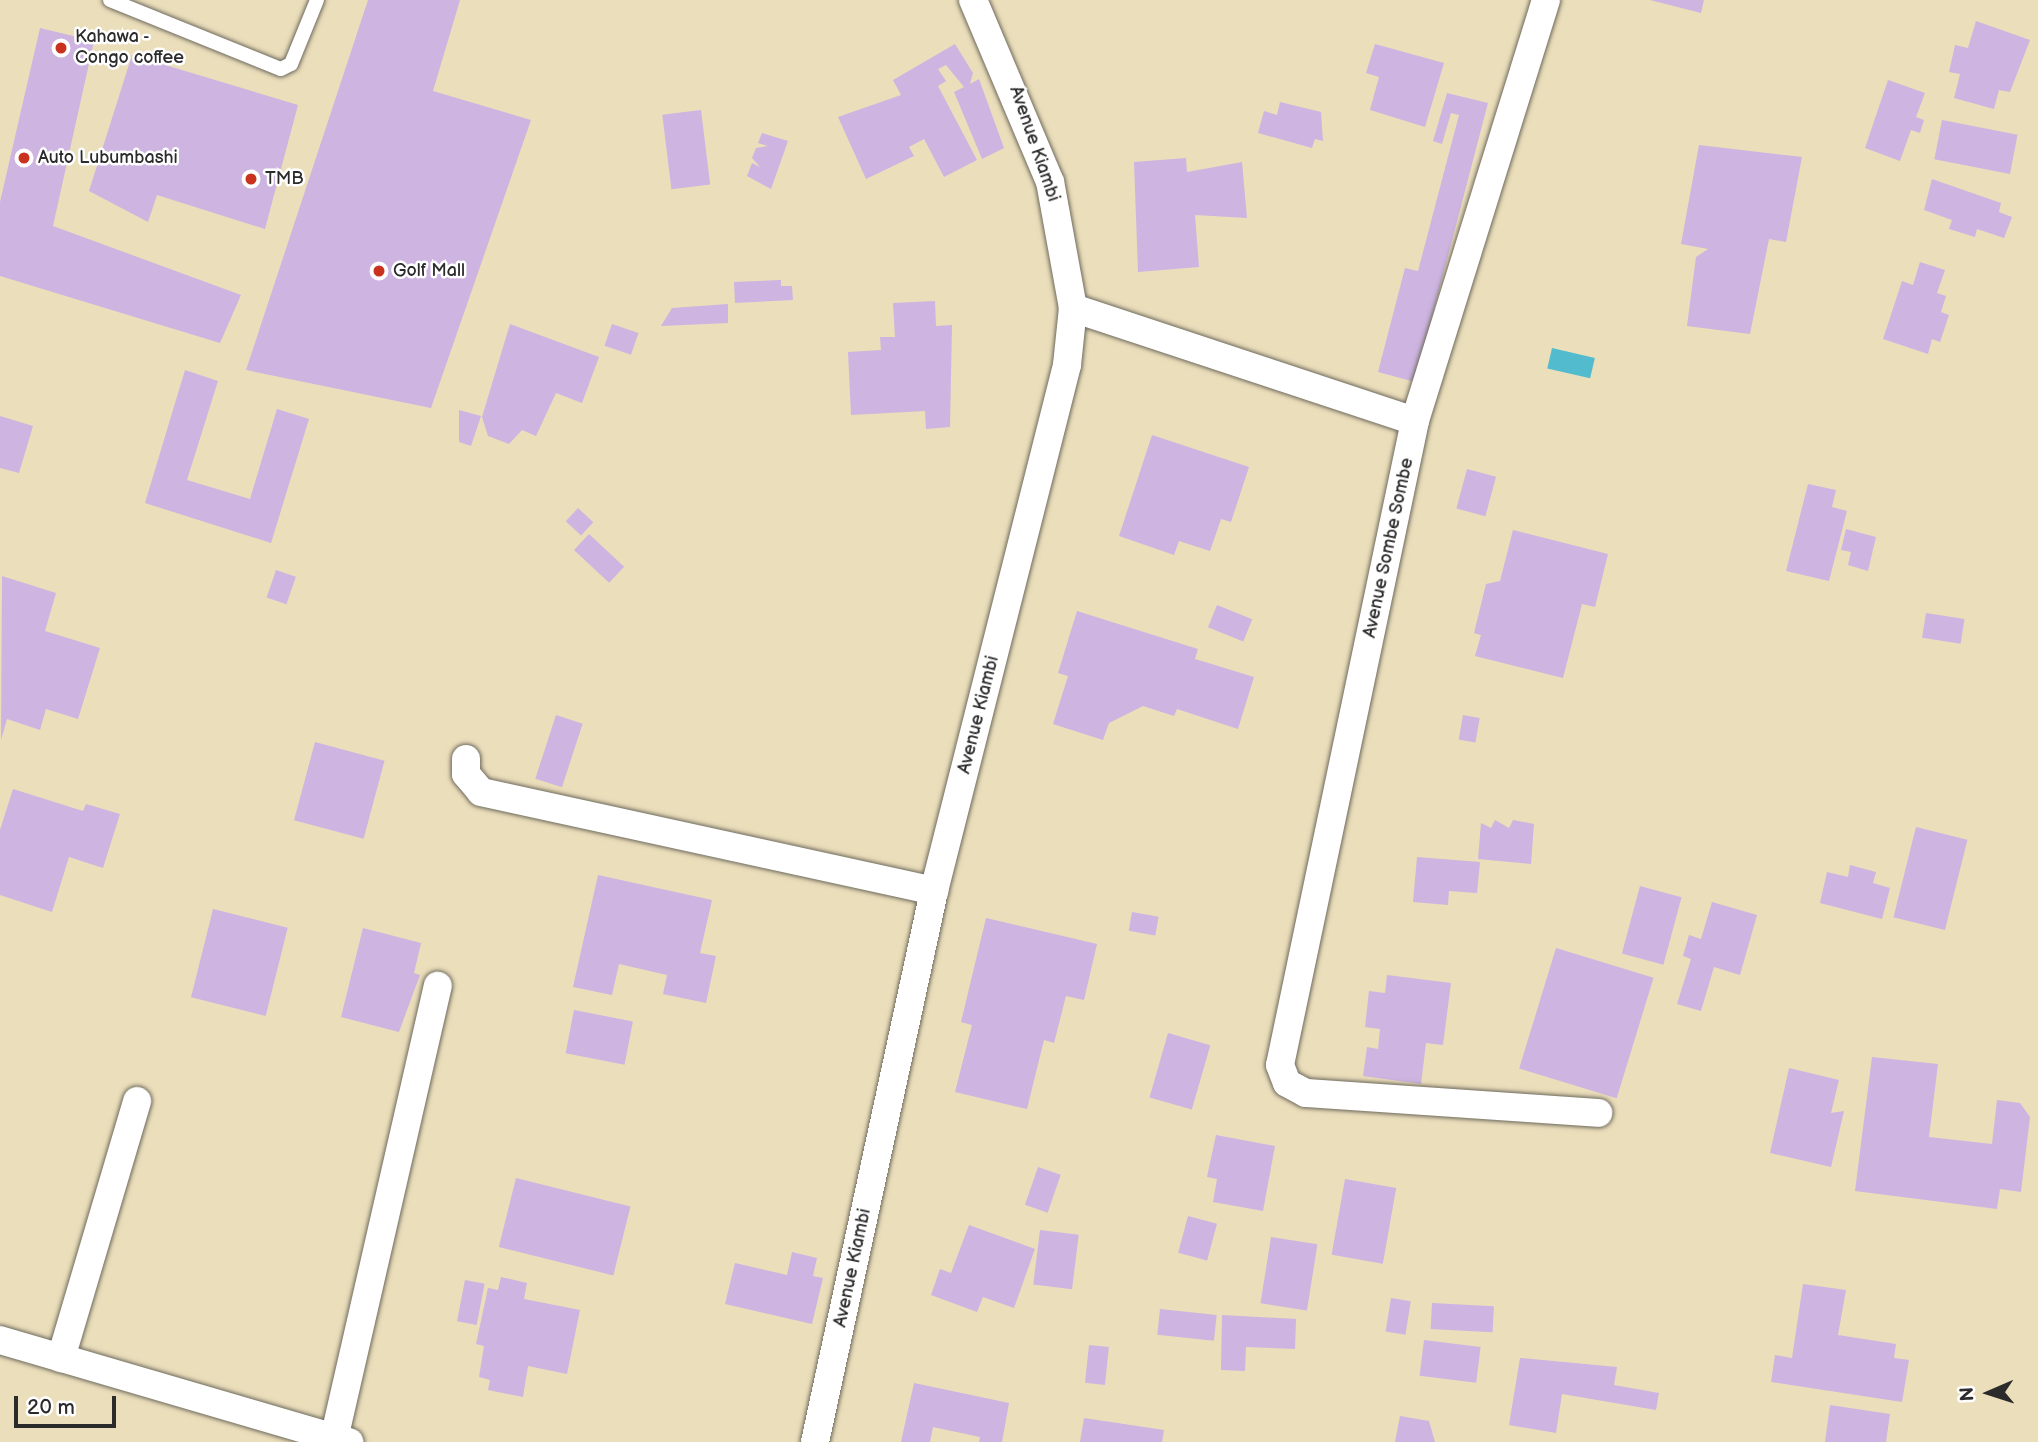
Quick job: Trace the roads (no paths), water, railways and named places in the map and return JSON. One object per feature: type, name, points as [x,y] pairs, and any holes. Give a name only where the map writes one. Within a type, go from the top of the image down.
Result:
[{"type":"street","name":"Avenue Kiambi","points":[[815,1442],[934,891],[1068,365],[1073,308],[1050,182],[973,0]]},
{"type":"street","name":"Avenue Sombe Sombe","points":[[1546,0],[1415,421],[1280,1065],[1287,1083],[1306,1093],[1598,1113]]},
{"type":"street","points":[[1073,308],[1415,421]]},
{"type":"street","points":[[466,759],[466,774],[481,792],[934,891]]},
{"type":"street","points":[[0,1340],[324,1439],[438,986]]},
{"type":"street","points":[[61,1358],[138,1101]]},
{"type":"lane","points":[[110,0],[281,69],[291,64],[317,0]]},
{"type":"water","points":[[1552,348],[1595,358],[1590,378],[1547,368]]},
{"type":"place","name":"Kahawa - Congo coffee","points":[[61,48]]},
{"type":"place","name":"Auto Lubumbashi","points":[[24,158]]},
{"type":"place","name":"TMB","points":[[251,179]]},
{"type":"place","name":"Golf Mall","points":[[379,271]]}]
